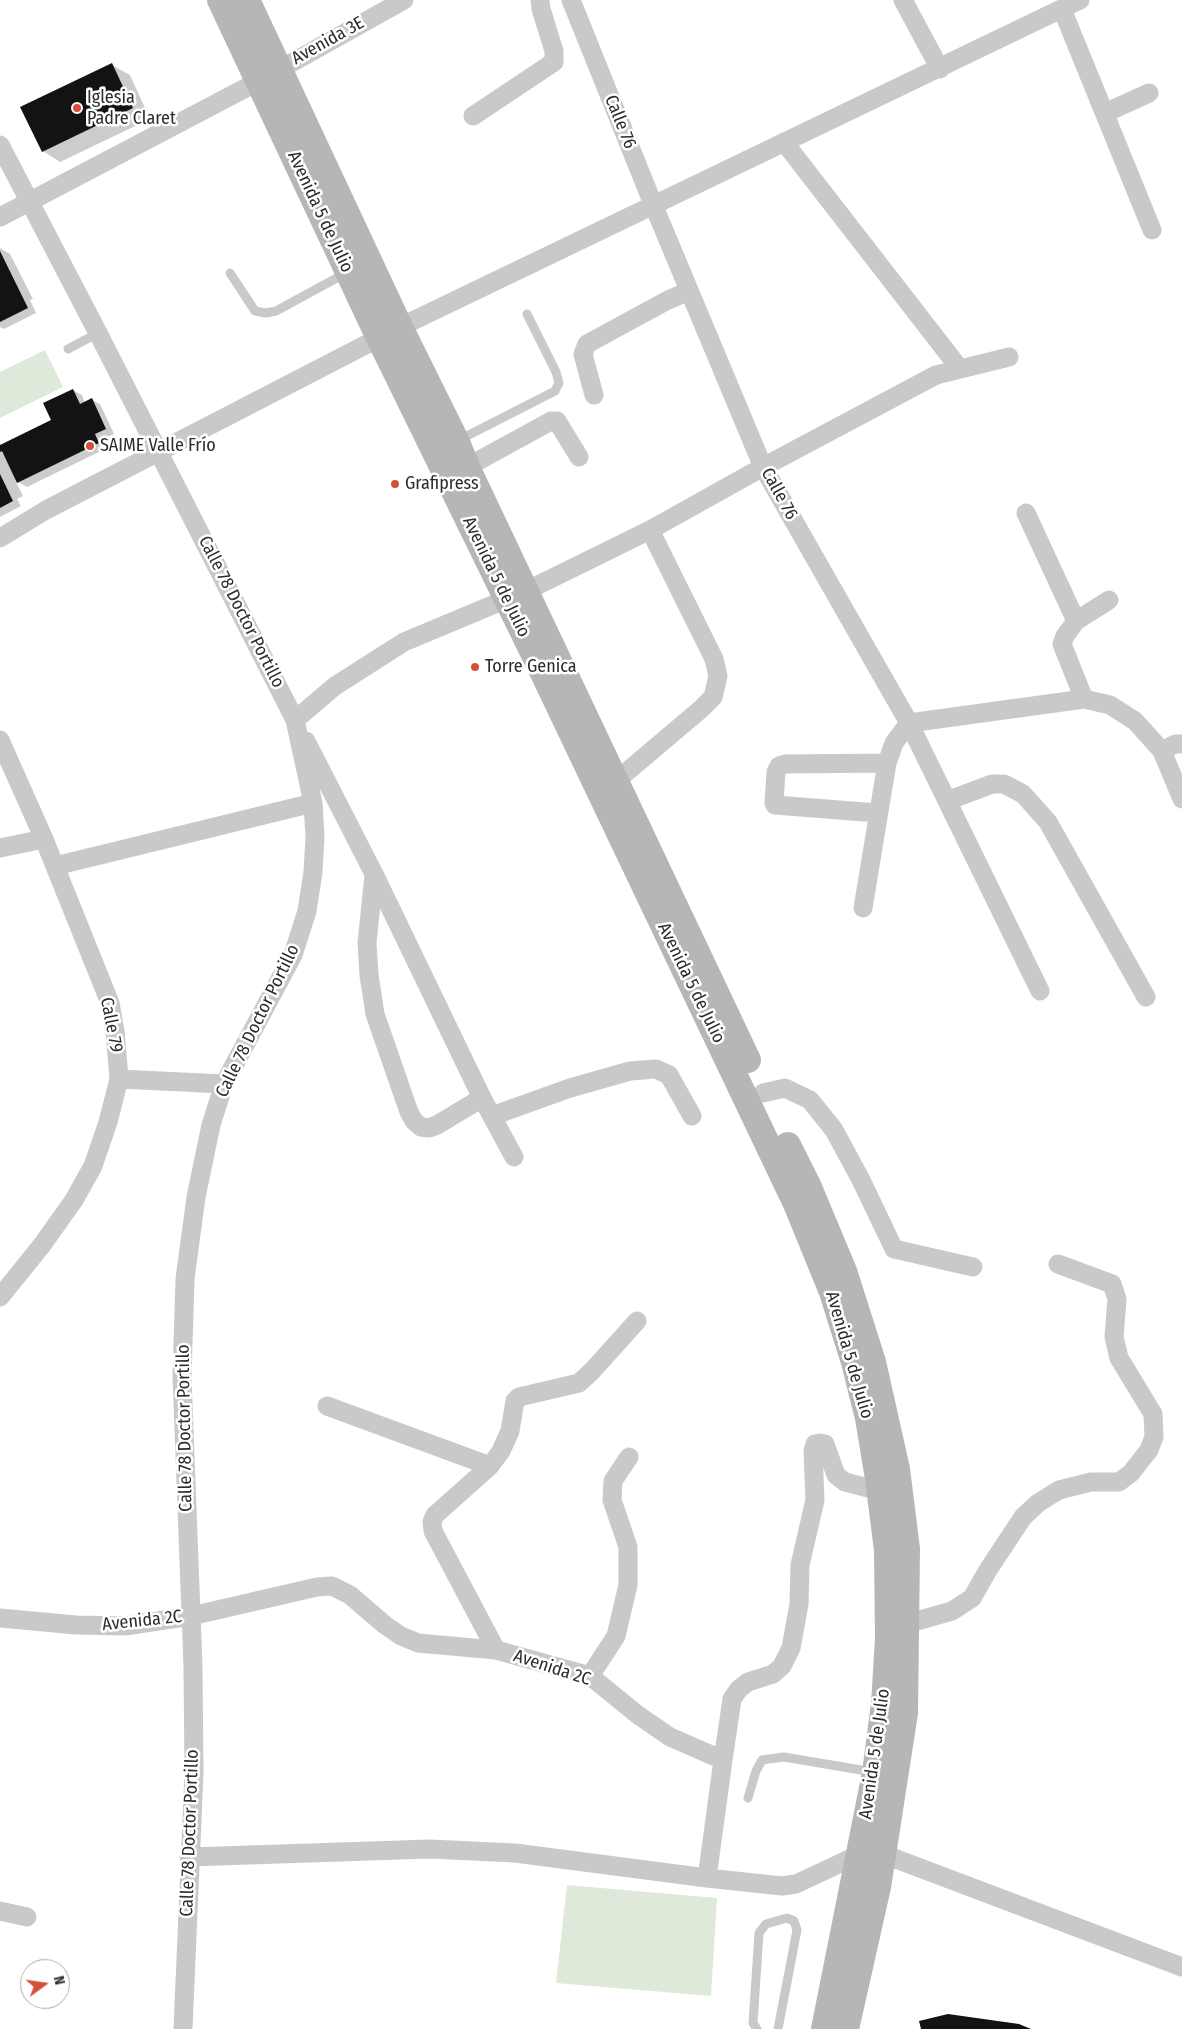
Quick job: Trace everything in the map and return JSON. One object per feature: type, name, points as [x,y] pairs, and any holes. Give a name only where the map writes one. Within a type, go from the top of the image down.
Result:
[{"type":"main road","name":"Avenida 5 de Julio","points":[[220,0],[269,74],[389,332],[516,595],[798,1206],[832,1292],[854,1362],[868,1418],[880,1491],[887,1550],[888,1638],[884,1704],[875,1772],[871,1854],[878,1887],[846,2029]]},
{"type":"main road","name":"Avenida 5 de Julio","points":[[247,0],[269,74],[348,272],[389,332],[457,442],[516,595],[616,782],[808,1185],[840,1262],[873,1362],[897,1469],[907,1549],[905,1713],[871,1854],[824,2029]]},
{"type":"street","name":"Avenida 3E","points":[[0,217],[404,0]]},
{"type":"street","points":[[473,116],[554,62],[554,51],[540,0]]},
{"type":"street","name":"Calle 76","points":[[571,0],[653,204],[763,467],[910,723],[1040,991]]},
{"type":"street","points":[[903,0],[940,69]]},
{"type":"street","points":[[0,538],[46,510],[389,332],[653,204],[940,69],[1080,0]]},
{"type":"street","points":[[1062,9],[1152,230]]},
{"type":"street","points":[[1105,113],[1149,93]]},
{"type":"street","points":[[784,142],[960,369]]},
{"type":"street","name":"Calle 78 Doctor Portillo","points":[[0,145],[296,720],[313,803],[314,864],[307,911],[293,955],[224,1084],[211,1125],[196,1197],[185,1279],[182,1376],[191,1616],[194,1773],[183,2029]]},
{"type":"street","points":[[594,395],[583,354],[587,344],[668,300],[689,291]]},
{"type":"street","points":[[514,1157],[482,1098],[374,874],[296,720],[335,686],[404,642],[516,595],[650,530],[763,467],[936,375],[1008,357]]},
{"type":"street","points":[[467,467],[551,421],[557,422],[579,457]]},
{"type":"street","points":[[1026,513],[1076,621]]},
{"type":"street","points":[[616,782],[702,710],[713,697],[718,676],[714,659],[650,530]]},
{"type":"street","points":[[1084,699],[1062,644],[1065,636],[1076,621],[1109,600]]},
{"type":"street","points":[[863,908],[888,763],[894,743],[910,723],[1084,699],[1110,705],[1135,721],[1162,751],[1182,799]]},
{"type":"street","name":"Calle 79","points":[[0,740],[44,839],[110,1003],[115,1031],[119,1079],[108,1122],[93,1166],[74,1200],[42,1245],[0,1297]]},
{"type":"street","points":[[1162,751],[1174,744],[1182,744]]},
{"type":"street","points":[[878,814],[775,805],[776,772],[779,766],[785,764],[888,763]]},
{"type":"street","points":[[947,801],[992,784],[1004,784],[1023,794],[1048,822],[1146,998]]},
{"type":"street","points":[[55,866],[313,803]]},
{"type":"street","points":[[0,848],[44,839]]},
{"type":"street","points":[[374,874],[367,943],[369,975],[375,1014],[409,1112],[414,1121],[421,1127],[429,1128],[482,1098]]},
{"type":"street","points":[[492,1116],[570,1088],[630,1071],[656,1069],[669,1075],[692,1116]]},
{"type":"street","points":[[119,1079],[224,1084]]},
{"type":"street","points":[[763,1093],[785,1088],[810,1100],[834,1130],[861,1180],[894,1249],[973,1267]]},
{"type":"street","points":[[906,1624],[952,1611],[972,1598],[1023,1517],[1038,1503],[1059,1490],[1091,1482],[1120,1482],[1131,1473],[1150,1450],[1154,1438],[1154,1414],[1119,1358],[1114,1337],[1117,1299],[1112,1284],[1058,1264]]},
{"type":"street","points":[[496,1650],[433,1531],[432,1522],[434,1516],[490,1466],[501,1450],[510,1431],[516,1401],[519,1397],[579,1382],[592,1371],[637,1321]]},
{"type":"street","points":[[327,1406],[490,1466]]},
{"type":"street","points":[[707,1878],[732,1699],[739,1689],[748,1682],[773,1674],[782,1666],[791,1648],[800,1604],[800,1565],[815,1500],[813,1451],[815,1444],[820,1442],[824,1444],[836,1475],[845,1482],[880,1491]]},
{"type":"street","points":[[590,1676],[616,1636],[628,1585],[628,1547],[612,1500],[613,1481],[629,1457]]},
{"type":"street","name":"Avenida 2C","points":[[0,1618],[101,1627],[125,1626],[191,1616],[317,1587],[332,1586],[350,1595],[393,1630],[418,1643],[496,1650],[590,1676],[638,1715],[670,1737],[723,1760]]},
{"type":"street","points":[[189,1856],[440,1849],[515,1853],[782,1886],[796,1884],[871,1854],[1182,1968]]},
{"type":"street","points":[[0,1911],[27,1918]]},
{"type":"lane","points":[[230,273],[255,311],[266,313],[276,311],[348,272]]},
{"type":"lane","points":[[457,442],[555,391],[559,383],[556,372],[527,314]]},
{"type":"lane","points":[[68,349],[98,333]]},
{"type":"lane","points":[[748,1798],[756,1771],[762,1760],[784,1757],[875,1772]]},
{"type":"lane","points":[[757,2029],[753,2023],[759,1933],[766,1924],[787,1918],[794,1921],[797,1930],[778,2029]]},
{"type":"green space","points":[[45,350],[63,387],[0,418],[0,372]]},
{"type":"green space","points":[[567,1885],[717,1898],[711,1996],[556,1983]]},
{"type":"building","name":"Iglesia Padre Claret","points":[[112,63],[133,108],[42,152],[20,107]]},
{"type":"building","points":[[0,251],[28,308],[0,322]]},
{"type":"building","points":[[73,389],[80,404],[92,398],[106,429],[95,434],[99,443],[17,483],[2,451],[0,452],[0,445],[51,420],[43,403]]},
{"type":"building","points":[[0,474],[13,501],[0,508]]},
{"type":"building","points":[[948,2014],[1019,2024],[1031,2029],[921,2029],[919,2021]]},
{"type":"place","name":"Iglesia Padre Claret","points":[[77,108]]},
{"type":"place","name":"SAIME Valle Frío","points":[[90,446]]},
{"type":"place","name":"Grafipress","points":[[395,484]]},
{"type":"place","name":"Torre Genica","points":[[475,667]]}]
